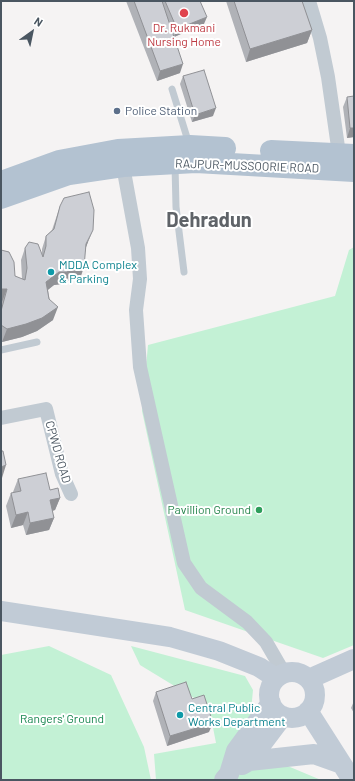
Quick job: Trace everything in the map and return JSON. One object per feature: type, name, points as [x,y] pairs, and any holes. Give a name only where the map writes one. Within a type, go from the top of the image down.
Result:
[{"type":"main road","name":"RAJPUR-MUSSOORIE ROAD","points":[[1,182],[59,161],[118,150],[190,146],[346,154]]},
{"type":"main road","name":"RAJPUR-MUSSOORIE ROAD","points":[[1,198],[69,174],[123,166],[196,162],[354,171]]},
{"type":"main road","points":[[1,611],[170,637],[219,651],[280,676]]},
{"type":"main road","points":[[309,679],[354,659]]},
{"type":"main road","points":[[293,672],[301,674],[309,679],[314,686],[315,695],[313,704],[308,711],[300,716],[292,718],[277,709],[269,694],[271,686],[280,676],[293,672]]},
{"type":"main road","points":[[226,777],[249,761],[277,709]]},
{"type":"main road","points":[[226,777],[236,751],[277,709]]},
{"type":"main road","points":[[308,711],[347,772]]},
{"type":"main road","points":[[249,761],[314,754],[347,772]]},
{"type":"street","points":[[309,1],[320,38],[346,154]]},
{"type":"street","points":[[123,166],[138,248],[140,279],[136,310],[140,367],[184,563],[201,588],[247,622],[266,642],[280,676]]},
{"type":"street","name":"CPWD ROAD","points":[[1,418],[46,409],[62,474],[71,494]]},
{"type":"lane","points":[[172,89],[190,146]]},
{"type":"lane","points":[[175,163],[176,207],[184,272]]},
{"type":"lane","points":[[1,350],[37,342]]},
{"type":"green space","name":"Pavillion Ground","points":[[354,247],[354,645],[323,658],[185,610],[142,411],[148,345],[335,296],[349,250]]},
{"type":"green space","name":"Rangers' Ground","points":[[49,646],[111,675],[144,747],[151,780],[1,780],[1,655]]},
{"type":"green space","points":[[131,646],[245,676],[253,690],[251,711],[259,754],[321,780],[156,780],[154,754],[216,743],[209,707],[140,665]]},
{"type":"building","points":[[134,1],[162,1],[183,64],[160,71]]},
{"type":"building","points":[[165,1],[200,1],[207,17],[177,29]]},
{"type":"building","points":[[234,1],[302,1],[312,30],[250,49]]},
{"type":"building","points":[[204,70],[216,108],[195,115],[183,76]]},
{"type":"building","points":[[354,96],[354,128],[350,128],[347,97]]},
{"type":"building","name":"MDDA Complex & Parking","points":[[89,192],[94,210],[93,230],[86,244],[84,267],[75,267],[67,272],[59,272],[46,282],[49,299],[58,307],[42,318],[7,329],[1,325],[1,311],[7,289],[1,289],[1,250],[9,252],[14,262],[15,276],[25,280],[27,268],[25,248],[29,242],[38,244],[43,257],[46,246],[46,236],[54,229],[60,206],[64,198]]},
{"type":"building","points":[[1,451],[3,451],[6,465],[1,467]]},
{"type":"building","points":[[46,473],[50,490],[58,488],[60,498],[50,500],[54,518],[30,523],[28,512],[16,515],[11,493],[21,491],[18,479]]},
{"type":"building","name":"Central Public Works Department","points":[[186,682],[192,699],[204,695],[213,723],[170,736],[156,692]]},
{"type":"place","name":"Dr. Rukmani Nursing Home","points":[[184,13]]},
{"type":"place","name":"Police Station","points":[[117,111]]},
{"type":"place","name":"MDDA Complex & Parking","points":[[51,272]]},
{"type":"place","name":"Pavillion Ground","points":[[259,510]]},
{"type":"place","name":"Central Public Works Department","points":[[180,715]]},
{"type":"district","name":"Dehradun","points":[[209,220]]}]
